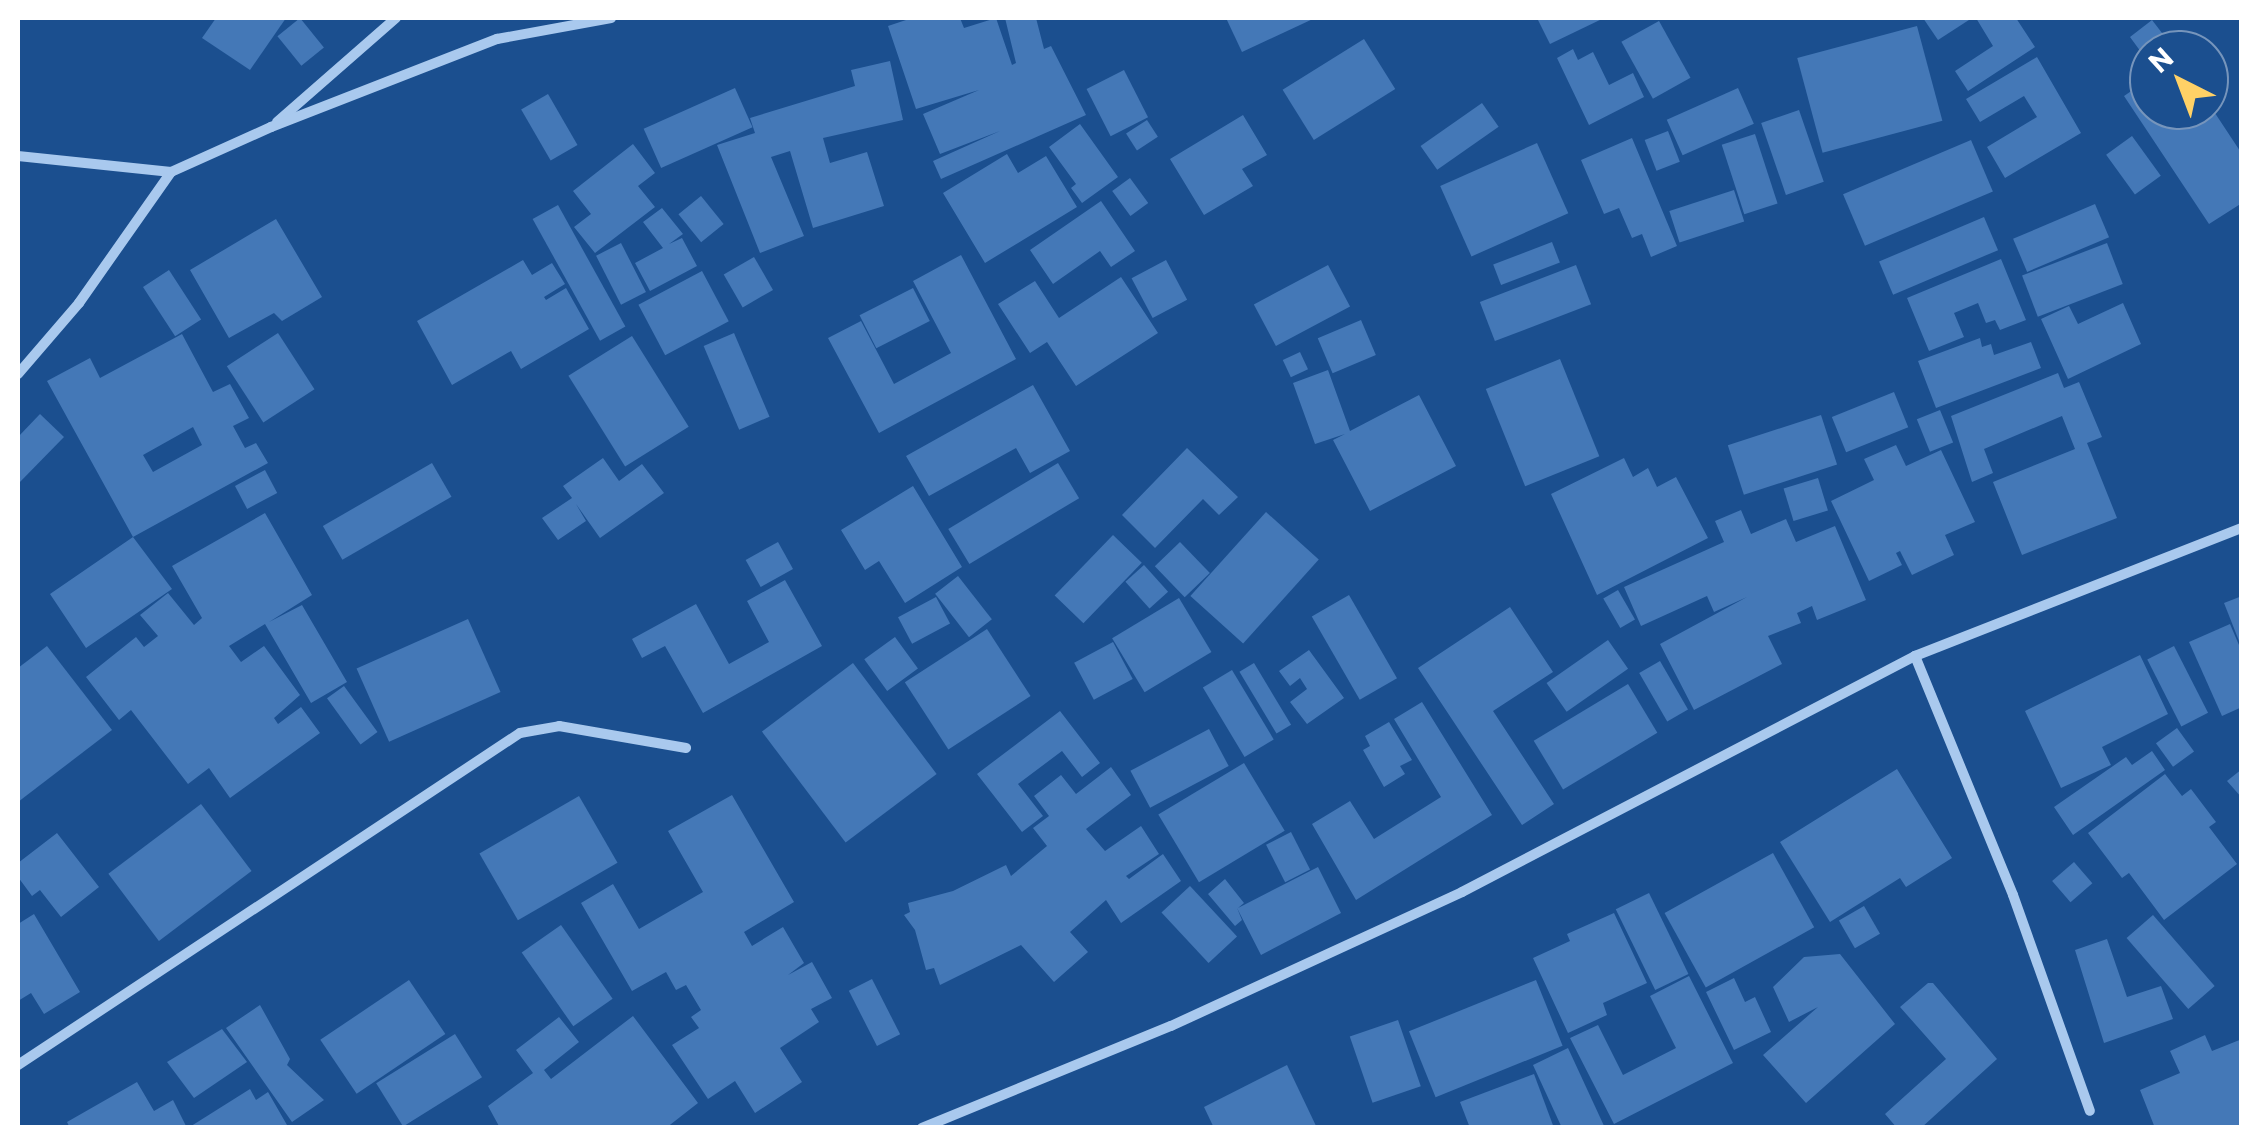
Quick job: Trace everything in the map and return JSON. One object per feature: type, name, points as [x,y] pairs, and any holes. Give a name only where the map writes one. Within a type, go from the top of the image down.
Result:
[{"type":"street","points":[[271,127],[396,18]]},
{"type":"street","points":[[18,374],[78,303],[172,172],[271,127],[496,39],[610,18]]},
{"type":"street","points":[[18,156],[172,172]]},
{"type":"street","points":[[922,1128],[1171,1026],[1462,892],[1915,656],[2242,528]]},
{"type":"street","points":[[1915,656],[2014,895],[2090,1111]]},
{"type":"street","points":[[18,1065],[520,733],[559,726],[686,748]]},
{"type":"building","points":[[216,18],[286,18],[250,70],[202,38]]},
{"type":"building","points":[[300,18],[324,48],[301,66],[277,36]]},
{"type":"building","points":[[912,18],[960,18],[964,28],[996,18],[1012,65],[1016,63],[1005,18],[1036,18],[1044,49],[1051,46],[1086,115],[941,179],[933,161],[1000,131],[940,154],[923,114],[979,90],[916,109],[888,26]]},
{"type":"building","points":[[1226,18],[1315,18],[1242,52]]},
{"type":"building","points":[[1537,18],[1604,18],[1550,44]]},
{"type":"building","points":[[1923,18],[1972,18],[1938,40]]},
{"type":"building","points":[[1976,18],[2016,18],[2035,47],[1968,91],[1955,71],[1993,46]]},
{"type":"building","points":[[2152,20],[2160,30],[2139,30]]},
{"type":"building","points":[[1659,21],[1691,78],[1653,99],[1621,42]]},
{"type":"building","points":[[1917,26],[1942,121],[1823,153],[1797,58]]},
{"type":"building","points":[[1364,39],[1395,89],[1314,140],[1283,90]]},
{"type":"building","points":[[1573,49],[1578,60],[1593,52],[1609,85],[1633,73],[1644,97],[1589,125],[1557,58]]},
{"type":"building","points":[[2037,57],[2081,133],[2005,178],[1987,147],[2037,117],[2024,96],[1980,122],[1966,99]]},
{"type":"building","points":[[890,61],[903,120],[823,138],[830,163],[867,152],[884,206],[813,228],[790,151],[771,157],[804,236],[760,253],[717,145],[755,133],[750,118],[855,86],[851,70]]},
{"type":"building","points":[[1124,70],[1148,117],[1111,136],[1087,89]]},
{"type":"building","points":[[735,88],[752,127],[661,168],[644,129]]},
{"type":"building","points":[[1738,88],[1754,124],[1683,155],[1667,120]]},
{"type":"building","points":[[548,94],[578,145],[551,161],[521,110]]},
{"type":"building","points":[[1482,103],[1499,127],[1437,170],[1421,146]]},
{"type":"building","points":[[1799,110],[1824,182],[1786,195],[1761,123]]},
{"type":"building","points":[[1243,115],[1267,155],[1242,169],[1253,186],[1204,215],[1170,159]]},
{"type":"building","points":[[1147,120],[1158,137],[1137,150],[1126,134]]},
{"type":"building","points":[[1080,124],[1118,177],[1082,203],[1071,188],[1076,184],[1049,147]]},
{"type":"building","points":[[2147,130],[2226,130],[2242,154],[2242,203],[2209,224]]},
{"type":"building","points":[[1668,131],[1680,162],[1656,171],[1645,140]]},
{"type":"building","points":[[1755,134],[1778,203],[1744,214],[1722,145]]},
{"type":"building","points":[[2132,136],[2161,176],[2135,194],[2106,155]]},
{"type":"building","points":[[1632,138],[1677,246],[1651,257],[1642,234],[1632,238],[1619,208],[1604,214],[1581,160]]},
{"type":"building","points":[[1971,140],[1993,192],[1865,246],[1843,194]]},
{"type":"building","points":[[1537,143],[1568,213],[1471,256],[1440,186]]},
{"type":"building","points":[[633,144],[655,173],[638,186],[655,207],[595,253],[574,227],[591,214],[573,191]]},
{"type":"building","points":[[1007,154],[1018,173],[1046,156],[1077,207],[985,263],[943,193]]},
{"type":"building","points":[[1130,178],[1148,203],[1130,216],[1112,191]]},
{"type":"building","points":[[1734,190],[1744,221],[1680,242],[1669,211]]},
{"type":"building","points":[[701,196],[724,224],[701,242],[678,214]]},
{"type":"building","points":[[1101,201],[1135,251],[1111,267],[1100,251],[1053,284],[1030,250]]},
{"type":"building","points":[[2095,204],[2109,237],[2027,272],[2013,239]]},
{"type":"building","points":[[558,205],[625,327],[600,341],[533,219]]},
{"type":"building","points":[[662,208],[683,234],[669,244],[682,238],[697,266],[650,291],[635,263],[663,248],[643,222]]},
{"type":"building","points":[[1984,217],[1998,250],[1893,295],[1879,262]]},
{"type":"building","points":[[276,219],[322,297],[282,321],[274,313],[229,338],[190,270]]},
{"type":"building","points":[[1552,242],[1560,263],[1501,285],[1493,265]]},
{"type":"building","points":[[621,243],[646,292],[621,305],[596,256]]},
{"type":"building","points":[[2107,243],[2123,284],[2038,317],[2022,276]]},
{"type":"building","points":[[961,255],[1016,359],[879,433],[828,338],[861,321],[894,384],[951,353],[913,281]]},
{"type":"building","points":[[754,257],[773,290],[743,307],[724,274]]},
{"type":"building","points":[[2001,259],[2026,320],[2000,330],[1995,320],[1986,323],[1978,303],[1954,313],[1964,337],[1929,351],[1907,298]]},
{"type":"building","points":[[523,260],[532,275],[552,263],[565,284],[544,297],[546,300],[566,288],[589,329],[521,369],[511,351],[452,385],[417,321]]},
{"type":"building","points":[[1166,260],[1187,300],[1153,318],[1132,278]]},
{"type":"building","points":[[1328,265],[1350,306],[1276,346],[1254,304]]},
{"type":"building","points":[[1576,265],[1591,304],[1495,341],[1480,302]]},
{"type":"building","points":[[169,270],[201,319],[175,336],[143,287]]},
{"type":"building","points":[[702,271],[729,321],[665,355],[638,305]]},
{"type":"building","points":[[1121,277],[1158,333],[1076,386],[1047,342],[1030,353],[998,304],[1035,281],[1059,318]]},
{"type":"building","points":[[913,288],[930,321],[876,348],[860,315]]},
{"type":"building","points":[[2123,303],[2141,344],[2068,379],[2041,319],[2069,306],[2078,324]]},
{"type":"building","points":[[1361,320],[1376,355],[1333,373],[1318,338]]},
{"type":"building","points":[[278,333],[314,389],[263,422],[227,366]]},
{"type":"building","points":[[734,333],[770,417],[739,430],[704,346]]},
{"type":"building","points":[[182,334],[213,392],[230,384],[249,418],[233,426],[245,448],[256,443],[268,463],[133,537],[47,381],[90,358],[100,378]],"holes":[[[193,427],[202,445],[153,472],[143,455]]]},
{"type":"building","points":[[632,336],[689,427],[625,466],[568,376]]},
{"type":"building","points":[[1980,338],[1982,347],[1991,344],[1994,355],[2031,342],[2041,368],[1936,408],[1918,361]]},
{"type":"building","points":[[1300,352],[1308,369],[1291,377],[1283,360]]},
{"type":"building","points":[[1560,359],[1599,456],[1525,486],[1486,389]]},
{"type":"building","points":[[1328,370],[1350,431],[1419,395],[1456,466],[1370,511],[1333,440],[1345,434],[1315,444],[1293,383]]},
{"type":"building","points":[[2058,373],[2064,388],[2079,382],[2102,437],[2087,443],[2117,518],[2022,555],[1993,482],[2075,449],[2062,416],[1984,449],[1993,473],[1972,482],[1951,416]]},
{"type":"building","points":[[1033,385],[1070,451],[1030,473],[1016,448],[929,496],[906,456]]},
{"type":"building","points":[[1894,392],[1908,427],[1846,452],[1832,417]]},
{"type":"building","points":[[1940,410],[1953,442],[1930,452],[1917,419]]},
{"type":"building","points":[[40,414],[64,437],[18,484],[18,437]]},
{"type":"building","points":[[1821,415],[1837,464],[1744,495],[1728,445]]},
{"type":"building","points":[[1896,445],[1906,466],[1941,450],[1975,522],[1945,535],[1954,555],[1912,575],[1900,551],[1896,553],[1902,565],[1869,581],[1831,501],[1874,480],[1864,459]]},
{"type":"building","points":[[1187,448],[1238,497],[1219,515],[1203,499],[1155,548],[1122,515]]},
{"type":"building","points":[[603,458],[619,481],[642,464],[664,493],[600,538],[576,504],[586,521],[558,540],[542,518],[572,498],[563,486]]},
{"type":"building","points":[[1624,458],[1633,477],[1648,468],[1657,487],[1676,477],[1708,538],[1597,595],[1551,494]]},
{"type":"building","points":[[432,463],[452,497],[342,560],[323,526]]},
{"type":"building","points":[[1058,463],[1079,498],[969,564],[948,529]]},
{"type":"building","points":[[265,470],[277,493],[247,509],[235,486]]},
{"type":"building","points":[[1818,478],[1828,511],[1794,521],[1784,489]]},
{"type":"building","points":[[913,486],[962,567],[905,603],[879,561],[865,570],[841,530]]},
{"type":"building","points":[[1741,510],[1751,534],[1786,519],[1796,542],[1835,526],[1866,600],[1817,620],[1812,606],[1797,613],[1801,623],[1768,636],[1782,664],[1694,710],[1660,644],[1747,597],[1714,612],[1707,596],[1641,626],[1624,587],[1724,542],[1715,521]]},
{"type":"building","points":[[1266,512],[1319,560],[1243,643],[1190,596]]},
{"type":"building","points":[[265,513],[312,595],[269,622],[302,605],[347,682],[311,703],[265,624],[229,646],[241,662],[264,646],[300,695],[274,718],[278,724],[301,707],[320,733],[230,798],[209,768],[188,784],[131,710],[119,720],[86,677],[136,637],[144,647],[158,636],[140,615],[168,593],[194,625],[202,618],[172,566]]},
{"type":"building","points":[[1113,535],[1142,563],[1083,623],[1055,595]]},
{"type":"building","points":[[133,537],[172,589],[86,648],[50,594]]},
{"type":"building","points":[[778,542],[793,569],[761,587],[746,560]]},
{"type":"building","points":[[1180,542],[1210,573],[1185,597],[1155,566]]},
{"type":"building","points":[[1144,565],[1168,592],[1150,608],[1125,582]]},
{"type":"building","points":[[958,576],[992,619],[969,637],[935,594]]},
{"type":"building","points":[[785,580],[822,646],[703,713],[665,646],[642,658],[632,639],[696,604],[729,664],[769,642],[747,601]]},
{"type":"building","points":[[1618,590],[1635,619],[1620,628],[1603,598]]},
{"type":"building","points":[[1349,595],[1397,678],[1360,700],[1312,616]]},
{"type":"building","points":[[2242,596],[2242,646],[2241,646],[2224,603]]},
{"type":"building","points":[[936,597],[950,623],[912,644],[898,617]]},
{"type":"building","points":[[1179,598],[1211,652],[1145,692],[1112,638]]},
{"type":"building","points":[[1510,607],[1553,672],[1493,711],[1554,804],[1522,825],[1418,668]]},
{"type":"building","points":[[468,619],[501,692],[389,742],[357,669]]},
{"type":"building","points":[[2230,624],[2242,652],[2242,707],[2222,716],[2189,642]]},
{"type":"building","points":[[987,629],[1031,696],[948,749],[905,682]]},
{"type":"building","points":[[895,637],[918,669],[887,691],[864,659]]},
{"type":"building","points":[[1608,640],[1628,669],[1567,712],[1547,683]]},
{"type":"building","points":[[1113,642],[1133,679],[1094,700],[1074,663]]},
{"type":"building","points":[[47,646],[112,730],[18,802],[18,668]]},
{"type":"building","points":[[2174,646],[2208,713],[2181,726],[2147,660]]},
{"type":"building","points":[[1309,650],[1344,698],[1307,724],[1290,702],[1307,689],[1300,678],[1290,686],[1279,671]]},
{"type":"building","points":[[2140,655],[2168,714],[2102,747],[2111,765],[2061,788],[2025,711]]},
{"type":"building","points":[[1660,661],[1688,709],[1667,721],[1639,673]]},
{"type":"building","points":[[853,663],[937,774],[846,843],[762,732]]},
{"type":"building","points":[[1254,663],[1291,725],[1277,733],[1239,672]]},
{"type":"building","points":[[1232,670],[1274,739],[1245,757],[1203,688]]},
{"type":"building","points":[[1628,684],[1657,733],[1563,790],[1534,741]]},
{"type":"building","points":[[344,686],[378,732],[361,744],[327,698]]},
{"type":"building","points":[[1422,702],[1492,815],[1356,900],[1312,824],[1350,801],[1374,839],[1441,797],[1394,719]]},
{"type":"building","points":[[1060,711],[1100,763],[1082,777],[1062,751],[1018,784],[1043,816],[1022,832],[977,774]]},
{"type":"building","points":[[1389,722],[1412,760],[1400,766],[1405,774],[1384,787],[1363,750],[1370,746],[1365,736]]},
{"type":"building","points":[[2177,728],[2194,751],[2173,767],[2156,743]]},
{"type":"building","points":[[1209,729],[1229,766],[1150,808],[1130,771]]},
{"type":"building","points":[[2152,751],[2165,770],[2073,835],[2054,807],[2126,757],[2132,765]]},
{"type":"building","points":[[1244,763],[1285,831],[1199,882],[1158,815]]},
{"type":"building","points":[[1111,767],[1131,795],[1086,829],[1105,851],[1141,826],[1159,854],[1126,876],[1129,879],[1163,854],[1181,881],[1121,923],[1106,900],[1070,932],[1088,952],[1054,982],[1021,945],[940,985],[934,968],[926,970],[915,930],[904,915],[910,912],[908,903],[953,891],[1006,865],[1011,876],[1047,846],[1033,828],[1049,816],[1034,796],[1061,775],[1076,794]]},
{"type":"building","points":[[1897,769],[1952,858],[1906,887],[1900,878],[1830,922],[1780,842]]},
{"type":"building","points":[[2242,769],[2242,798],[2227,781]]},
{"type":"building","points":[[2165,774],[2182,796],[2191,789],[2216,822],[2209,827],[2237,864],[2164,920],[2129,873],[2122,878],[2088,833]]},
{"type":"building","points":[[732,795],[794,902],[744,932],[752,946],[783,927],[804,963],[788,975],[812,962],[832,998],[811,1009],[819,1022],[780,1048],[802,1082],[755,1113],[735,1081],[708,1099],[672,1045],[699,1028],[691,1017],[701,1010],[686,985],[676,990],[666,972],[632,991],[581,903],[613,884],[639,929],[703,892],[668,831]]},
{"type":"building","points":[[579,796],[618,863],[518,920],[479,854]]},
{"type":"building","points":[[201,804],[252,871],[159,941],[108,874]]},
{"type":"building","points":[[1291,832],[1310,869],[1285,882],[1266,845]]},
{"type":"building","points":[[57,833],[99,887],[61,917],[40,890],[32,896],[18,877],[18,863]]},
{"type":"building","points":[[1773,853],[1814,927],[1706,987],[1665,913]]},
{"type":"building","points":[[2074,862],[2092,883],[2070,902],[2052,881]]},
{"type":"building","points":[[1318,867],[1341,913],[1261,955],[1237,908],[1242,920],[1235,926],[1208,894],[1225,879],[1244,903],[1238,908]]},
{"type":"building","points":[[1190,886],[1237,936],[1209,963],[1161,913]]},
{"type":"building","points":[[1649,893],[1688,974],[1655,990],[1616,909]]},
{"type":"building","points":[[1864,906],[1880,934],[1855,948],[1839,920]]},
{"type":"building","points":[[1614,913],[1647,983],[1603,1003],[1607,1015],[1568,1033],[1533,958],[1570,941],[1567,934]]},
{"type":"building","points":[[34,914],[80,992],[44,1014],[31,993],[18,1001],[18,924]]},
{"type":"building","points":[[2153,915],[2215,986],[2188,1009],[2127,938]]},
{"type":"building","points":[[561,925],[613,999],[573,1026],[522,953]]},
{"type":"building","points":[[2107,939],[2127,997],[2161,986],[2173,1019],[2104,1043],[2075,950]]},
{"type":"building","points":[[1840,954],[1895,1024],[1806,1103],[1763,1055],[1818,1007],[1789,1022],[1773,987],[1804,957]]},
{"type":"building","points":[[1689,976],[1733,1063],[1614,1124],[1570,1038],[1598,1025],[1623,1075],[1676,1048],[1650,996]]},
{"type":"building","points":[[1734,978],[1745,1002],[1755,997],[1771,1032],[1734,1050],[1706,992]]},
{"type":"building","points":[[872,979],[900,1034],[877,1046],[849,991]]},
{"type":"building","points":[[409,980],[445,1034],[357,1094],[320,1040]]},
{"type":"building","points":[[1536,980],[1563,1046],[1436,1097],[1409,1031]]},
{"type":"building","points":[[1933,983],[1997,1059],[1921,1128],[1897,1128],[1885,1114],[1946,1059],[1900,1007]]},
{"type":"building","points":[[260,1005],[290,1059],[287,1065],[324,1100],[292,1122],[226,1028]]},
{"type":"building","points":[[633,1016],[698,1103],[666,1128],[500,1128],[488,1106],[533,1073],[516,1050],[559,1017],[579,1042],[544,1070],[551,1079]]},
{"type":"building","points":[[1398,1020],[1421,1086],[1373,1103],[1350,1037]]},
{"type":"building","points":[[222,1029],[247,1062],[194,1098],[167,1062]]},
{"type":"building","points":[[455,1034],[482,1077],[403,1127],[376,1083]]},
{"type":"building","points":[[2205,1035],[2212,1051],[2242,1039],[2242,1128],[2155,1128],[2140,1090],[2180,1073],[2170,1051]]},
{"type":"building","points":[[1568,1048],[1605,1128],[1562,1128],[1533,1065]]},
{"type":"building","points":[[1287,1065],[1317,1128],[1214,1128],[1204,1107]]},
{"type":"building","points":[[1534,1074],[1554,1128],[1470,1128],[1460,1102]]},
{"type":"building","points":[[137,1082],[154,1111],[173,1100],[187,1128],[70,1128],[67,1122]]},
{"type":"building","points":[[250,1089],[256,1100],[268,1092],[287,1125],[188,1128]]}]
